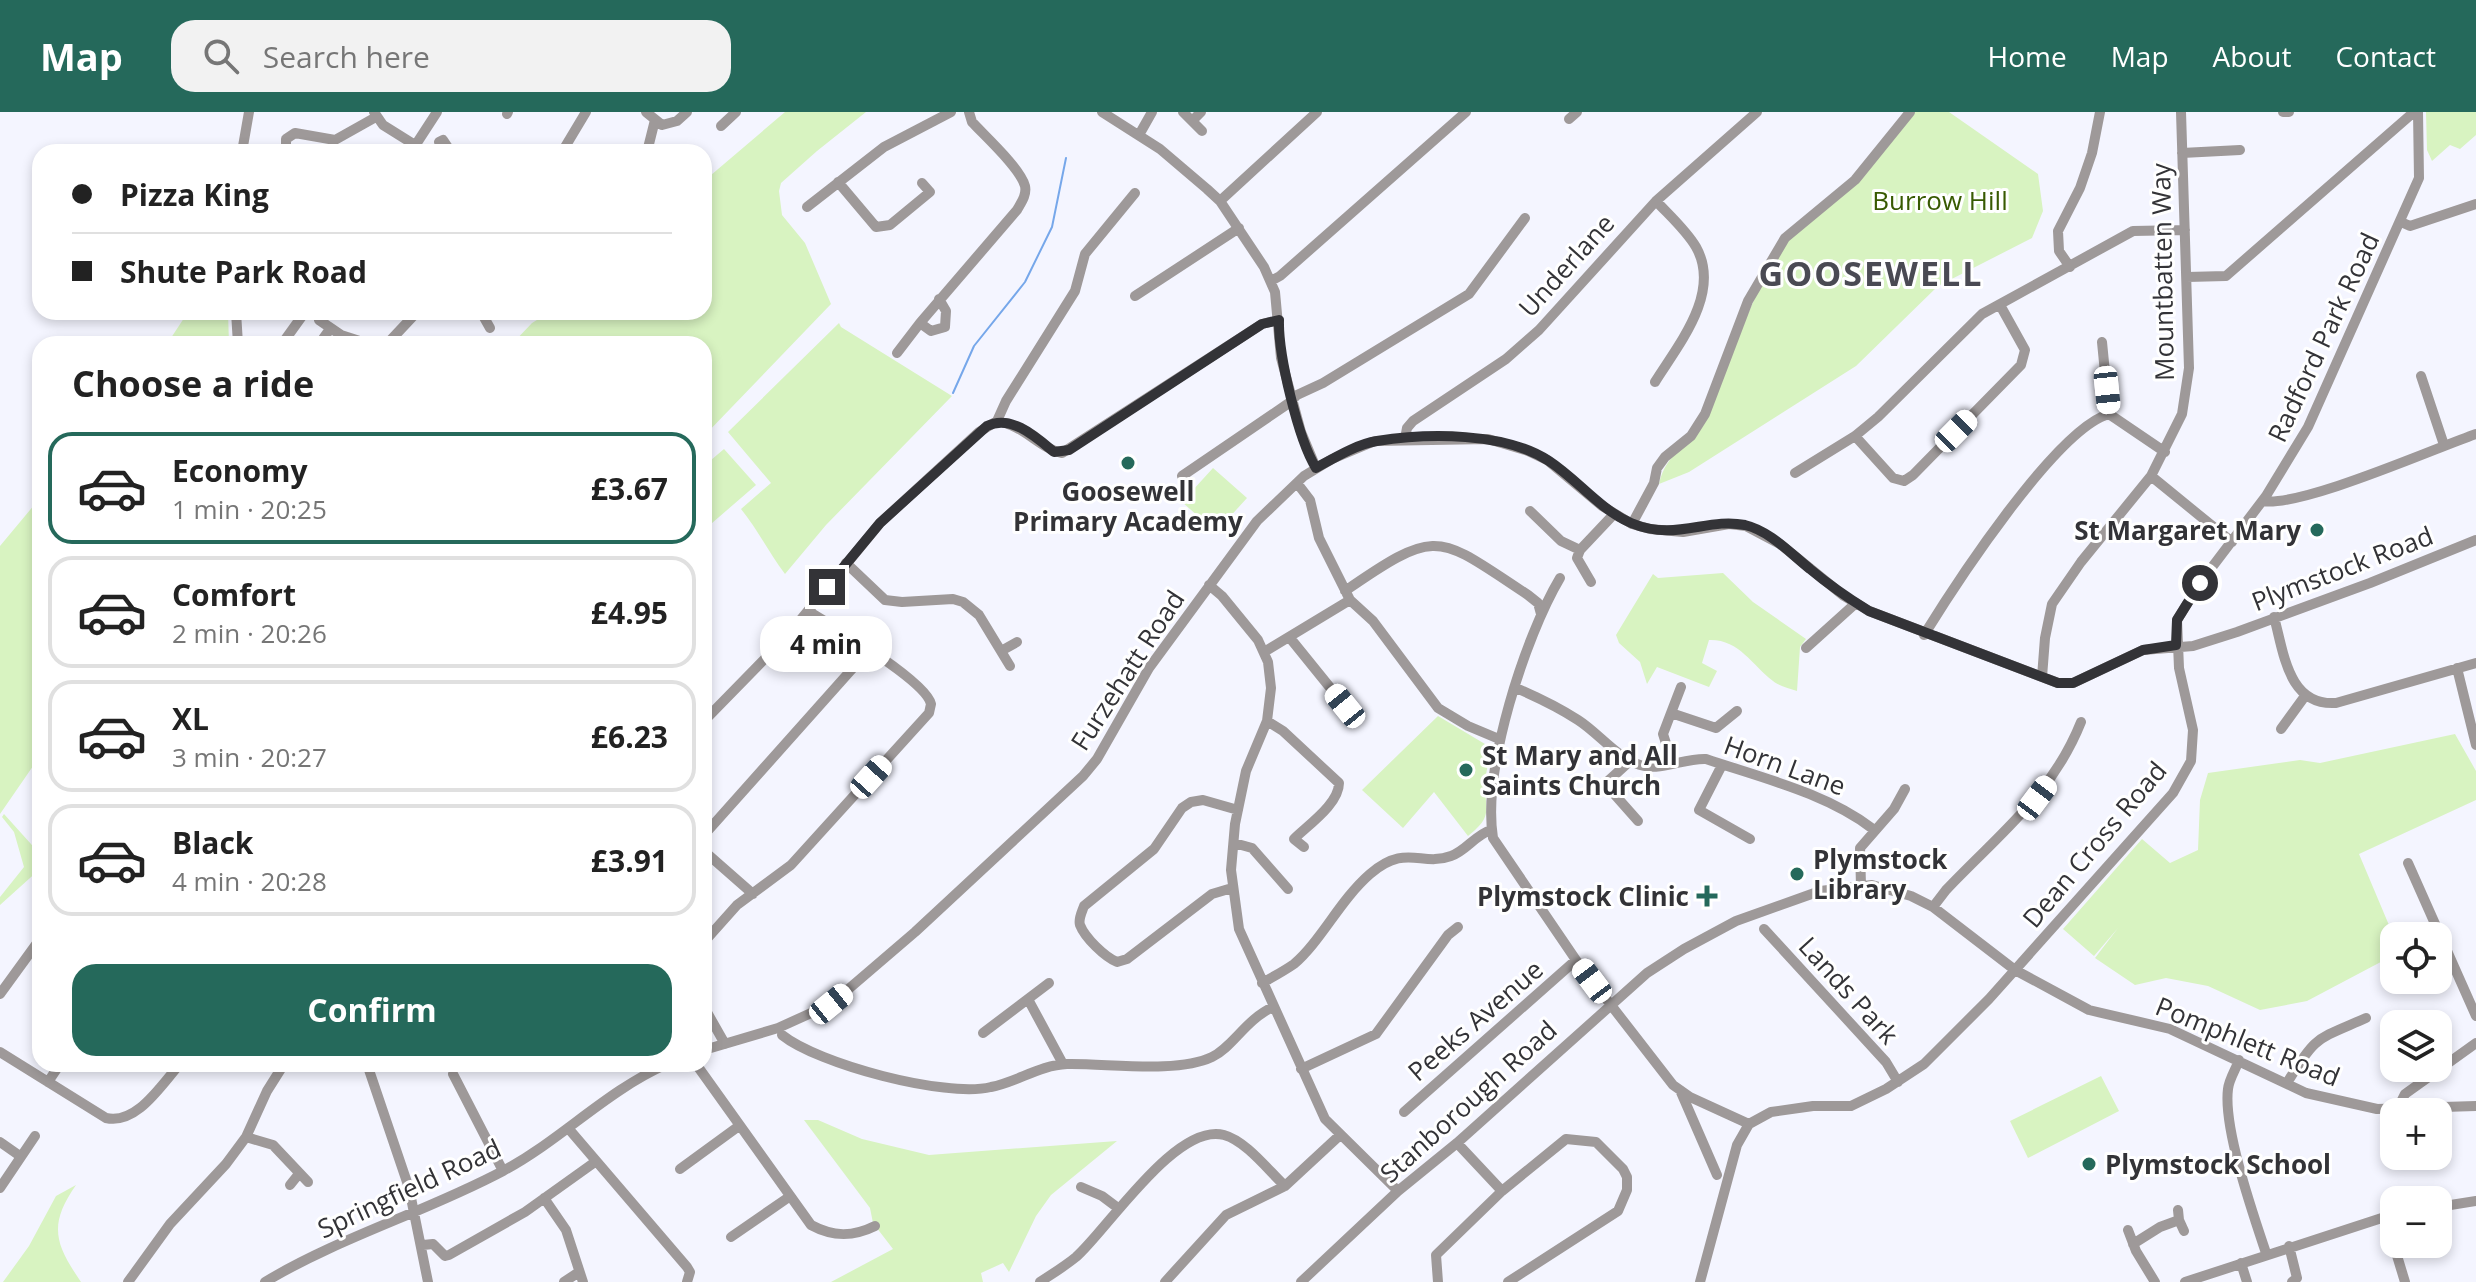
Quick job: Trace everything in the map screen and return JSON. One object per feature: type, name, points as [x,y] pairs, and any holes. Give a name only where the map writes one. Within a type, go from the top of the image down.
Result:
[{"type":"street","points":[[243,144],[249,112]]},
{"type":"street","points":[[416,144],[437,112]]},
{"type":"street","points":[[567,144],[586,112]]},
{"type":"street","points":[[651,116],[662,125],[670,124],[687,112]]},
{"type":"street","points":[[807,207],[884,147],[951,112]]},
{"type":"street","points":[[897,353],[1025,196],[1025,186],[1018,175],[972,122],[969,112]]},
{"type":"street","points":[[1102,112],[1175,160],[1220,201],[1271,281],[1279,320],[1281,358],[1308,452],[1316,468]]},
{"type":"street","points":[[1139,135],[1152,112]]},
{"type":"street","points":[[1183,112],[1202,131]]},
{"type":"street","points":[[1192,121],[1201,112]]},
{"type":"street","points":[[1271,281],[1466,112]]},
{"type":"street","name":"Underlane","points":[[1405,439],[1407,428],[1413,421],[1506,359],[1539,330],[1656,201],[1757,112]]},
{"type":"street","points":[[1632,524],[1654,483],[1657,468],[1665,457],[1691,436],[1705,414],[1748,301],[1785,238],[1855,180],[1910,112]]},
{"type":"street","points":[[2070,267],[2059,251],[2058,231],[2080,188],[2092,153],[2100,112]]},
{"type":"street","name":"Mountbatten Way","points":[[2042,677],[2052,604],[2081,562],[2151,476],[2182,414],[2187,390],[2187,277],[2181,112]]},
{"type":"street","points":[[2187,277],[2226,276],[2416,112]]},
{"type":"street","name":"Radford Park Road","points":[[2176,645],[2177,620],[2200,583],[2262,501],[2308,427],[2401,222],[2419,178],[2416,112]]},
{"type":"street","points":[[338,144],[375,114],[409,144]]},
{"type":"street","points":[[721,126],[731,114]]},
{"type":"street","points":[[1220,201],[1312,114]]},
{"type":"street","points":[[648,144],[651,116]]},
{"type":"street","points":[[286,144],[286,139],[295,133],[329,144]]},
{"type":"street","points":[[439,142],[443,140],[446,144]]},
{"type":"street","points":[[2182,153],[2234,154]]},
{"type":"street","points":[[838,182],[876,227],[890,225],[930,192],[922,183]]},
{"type":"street","points":[[712,713],[808,611],[880,523],[979,432],[997,421],[1006,401],[1075,291],[1085,254],[1130,207],[1135,193]]},
{"type":"street","points":[[1655,382],[1669,370],[1695,318],[1704,274],[1698,249],[1656,201]]},
{"type":"street","points":[[2401,222],[2410,226],[2456,208],[2476,204]]},
{"type":"street","points":[[1182,476],[1293,399],[1476,288],[1525,218]]},
{"type":"street","points":[[1135,296],[1239,228]]},
{"type":"street","points":[[1799,468],[1855,436],[1903,395],[1982,314],[2133,231],[2185,230]]},
{"type":"street","points":[[920,323],[931,331],[945,327],[946,311],[939,299]]},
{"type":"street","points":[[1855,436],[1893,478],[1904,481],[1913,475],[2021,365],[2025,350],[2000,305]]},
{"type":"street","points":[[319,320],[330,329],[348,336]]},
{"type":"street","points":[[398,336],[411,320]]},
{"type":"street","points":[[475,327],[486,320]]},
{"type":"street","points":[[997,421],[1022,429],[1054,452],[1062,453],[1262,324],[1279,320]]},
{"type":"street","points":[[325,336],[330,329]]},
{"type":"street","points":[[2102,342],[2109,414]]},
{"type":"street","points":[[2421,376],[2444,445]]},
{"type":"street","points":[[2109,414],[2165,452]]},
{"type":"street","points":[[1924,635],[1963,572],[2012,505],[2085,425],[2109,414]]},
{"type":"street","points":[[2262,501],[2314,493],[2476,434]]},
{"type":"street","name":"Furzehatt Road","points":[[712,1048],[778,1028],[831,1004],[1066,795],[1097,759],[1149,668],[1257,521],[1316,468],[1375,441],[1488,439],[1511,444],[1547,460],[1602,506],[1632,524],[1683,532],[1729,524],[1746,526],[1780,544],[1856,603]]},
{"type":"street","points":[[2151,476],[2232,542]]},
{"type":"street","points":[[1297,483],[1310,500],[1319,538],[1348,596],[1373,621],[1438,708],[1468,726],[1499,739]]},
{"type":"street","points":[[1530,511],[1561,541],[1580,550]]},
{"type":"street","points":[[1591,582],[1577,558],[1580,550],[1614,514]]},
{"type":"street","name":"Plymstock Road","points":[[1856,603],[1924,635],[2058,683],[2073,683],[2143,650],[2193,646],[2385,578],[2476,540]]},
{"type":"street","points":[[1264,652],[1290,638],[1411,548],[1447,545],[1528,595],[1538,603],[1541,614]]},
{"type":"street","points":[[846,563],[885,600],[953,599],[963,602],[979,615],[1010,666]]},
{"type":"street","points":[[1560,578],[1541,614],[1499,739],[1491,830],[1493,838],[1576,960],[1609,1005],[1646,1047],[1656,1065],[1680,1090],[1749,1124],[1737,1145],[1700,1282]]},
{"type":"street","points":[[1209,585],[1241,618],[1264,652],[1271,688],[1267,721],[1246,771],[1238,810],[1232,888],[1239,929],[1325,1119],[1398,1191]]},
{"type":"street","points":[[1806,648],[1856,603]]},
{"type":"street","points":[[712,933],[737,905],[791,865],[929,713],[931,704],[924,691],[869,650],[808,611]]},
{"type":"street","points":[[2274,617],[2294,681],[2305,696],[2322,704],[2336,703],[2476,663]]},
{"type":"street","points":[[1290,638],[1345,706]]},
{"type":"street","points":[[1001,651],[1017,642]]},
{"type":"street","name":"Dean Cross Road","points":[[1749,1124],[1771,1112],[1813,1106],[1851,1106],[1898,1082],[1941,1050],[2173,793],[2191,761],[2193,730],[2176,645]]},
{"type":"street","points":[[712,826],[869,650]]},
{"type":"street","points":[[2457,668],[2476,745]]},
{"type":"street","points":[[1672,762],[1663,734],[1681,687]]},
{"type":"street","points":[[1516,688],[1578,720],[1630,761],[1607,782],[1607,786],[1638,821]]},
{"type":"street","points":[[2281,729],[2305,696]]},
{"type":"street","points":[[1671,713],[1719,727],[1737,711]]},
{"type":"street","points":[[1267,721],[1283,731],[1339,783],[1339,791],[1330,803],[1292,841],[1304,847]]},
{"type":"street","points":[[1933,907],[2037,798],[2068,756],[2081,722]]},
{"type":"street","name":"Horn Lane","points":[[1630,761],[1648,768],[1694,758],[1722,765],[1842,808],[1873,829]]},
{"type":"street","points":[[1722,765],[1699,810],[1750,839]]},
{"type":"street","points":[[1861,886],[1860,848],[1873,829],[1894,809],[1905,789]]},
{"type":"street","points":[[1232,888],[1212,894],[1127,959],[1117,962],[1108,958],[1080,925],[1084,906],[1154,849],[1182,808],[1191,802],[1203,800],[1238,810]]},
{"type":"street","points":[[1262,983],[1296,962],[1350,894],[1384,864],[1409,855],[1442,859],[1454,855],[1481,833],[1491,830]]},
{"type":"street","points":[[1234,843],[1252,848],[1276,882],[1288,889]]},
{"type":"street","points":[[712,858],[753,894]]},
{"type":"street","points":[[2408,863],[2476,1016]]},
{"type":"street","name":"Pomphlett Road","points":[[1861,886],[1888,888],[1933,907],[2015,970],[2089,1010],[2170,1029],[2306,1093],[2380,1108]]},
{"type":"street","name":"Stanborough Road","points":[[1301,1282],[1398,1191],[1457,1143],[1647,973],[1684,949],[1754,914],[1820,891],[1861,886]]},
{"type":"street","points":[[1301,1069],[1376,1034],[1448,935],[1458,927]]},
{"type":"street","name":"Lands Park","points":[[1764,929],[1886,1062],[1898,1082]]},
{"type":"street","points":[[0,994],[32,950]]},
{"type":"street","name":"Peeks Avenue","points":[[1404,1112],[1576,960]]},
{"type":"street","points":[[983,1033],[1049,983]]},
{"type":"street","points":[[1029,1001],[1063,1064]]},
{"type":"street","points":[[782,1035],[793,1044],[866,1072],[931,1086],[992,1087],[1063,1064],[1154,1066],[1212,1057],[1244,1025],[1273,1007]]},
{"type":"street","points":[[2287,1083],[2306,1051],[2316,1041],[2366,1018]]},
{"type":"street","points":[[712,1021],[725,1044]]},
{"type":"street","points":[[2403,1098],[2476,1043]]},
{"type":"street","points":[[0,1052],[106,1118],[115,1120],[133,1114],[170,1072]]},
{"type":"street","points":[[2239,1060],[2228,1084],[2229,1108],[2241,1171],[2266,1253]]},
{"type":"street","points":[[48,1082],[55,1072]]},
{"type":"street","points":[[128,1282],[170,1224],[226,1164],[246,1137],[279,1072]]},
{"type":"street","points":[[370,1072],[409,1188],[423,1245],[428,1282]]},
{"type":"street","points":[[653,1072],[608,1097],[568,1128],[687,1267],[690,1272],[687,1282]]},
{"type":"street","points":[[702,1072],[803,1217],[820,1230],[834,1234],[850,1234],[875,1226]]},
{"type":"street","points":[[453,1074],[503,1171]]},
{"type":"street","points":[[459,1085],[470,1079]]},
{"type":"street","points":[[1680,1090],[1717,1175]]},
{"type":"street","name":"Pomphlett Road","points":[[2452,1107],[2476,1106]]},
{"type":"street","points":[[680,1169],[739,1126]]},
{"type":"street","name":"Springfield Road","points":[[265,1282],[281,1278],[310,1257],[415,1214],[503,1171],[568,1128]]},
{"type":"street","points":[[1040,1282],[1077,1256],[1152,1170],[1200,1137],[1223,1134],[1237,1141],[1285,1186]]},
{"type":"street","points":[[0,1188],[35,1136]]},
{"type":"street","points":[[1165,1282],[1226,1215],[1285,1186],[1339,1136]]},
{"type":"street","points":[[246,1137],[273,1145],[298,1175],[308,1182]]},
{"type":"street","points":[[1438,1282],[1436,1255],[1502,1191],[1566,1139],[1596,1142],[1627,1177],[1627,1190],[1618,1211],[1508,1282]]},
{"type":"street","points":[[0,1142],[20,1156]]},
{"type":"street","points":[[1457,1143],[1502,1191]]},
{"type":"street","points":[[423,1245],[433,1244],[445,1256],[544,1198],[595,1162]]},
{"type":"street","points":[[290,1185],[298,1175]]},
{"type":"street","points":[[1081,1187],[1102,1196],[1118,1208]]},
{"type":"street","points":[[731,1237],[789,1197]]},
{"type":"street","points":[[544,1198],[566,1230],[581,1277],[564,1282]]},
{"type":"street","points":[[2452,1205],[2476,1201]]},
{"type":"street","points":[[2133,1244],[2178,1215],[2184,1231]]},
{"type":"street","points":[[2185,1282],[2380,1218]]},
{"type":"street","points":[[2128,1230],[2155,1282]]},
{"type":"street","points":[[2289,1246],[2297,1270],[2297,1278],[2292,1282]]},
{"type":"street","points":[[2400,1258],[2405,1282]]},
{"type":"street","points":[[2241,1263],[2247,1282]]},
{"type":"green space","points":[[785,112],[866,112],[781,183],[779,191],[782,215],[805,243],[831,304],[712,428],[712,336],[520,336],[537,320],[712,320],[712,174]]},
{"type":"green space","name":"Burrow Hill","points":[[1914,112],[1949,112],[2038,174],[2043,211],[2032,238],[1938,286],[1856,366],[1689,472],[1659,484],[1667,464],[1703,421],[1760,286],[1785,243],[1837,196]]},
{"type":"green space","points":[[2426,112],[2476,112],[2476,135],[2460,149],[2450,145],[2432,161],[2427,150]]},
{"type":"green space","points":[[183,320],[228,320],[229,336],[172,336]]},
{"type":"green space","points":[[839,323],[952,396],[826,525],[785,574],[741,509],[771,483],[728,432]]},
{"type":"green space","points":[[724,449],[756,485],[712,523],[712,459]]},
{"type":"green space","points":[[1213,468],[1247,498],[1216,532],[1182,502]]},
{"type":"green space","points":[[32,508],[32,768],[0,814],[0,546]]},
{"type":"green space","points":[[1723,573],[1753,602],[1806,639],[1800,647],[1797,691],[1775,683],[1737,648],[1709,640],[1702,663],[1717,671],[1709,687],[1657,667],[1647,684],[1640,662],[1619,643],[1616,635],[1653,574],[1658,578]]},
{"type":"green space","points":[[1438,716],[1490,747],[1485,781],[1486,814],[1481,824],[1468,836],[1434,792],[1403,828],[1362,790]]},
{"type":"green space","points":[[2455,734],[2476,771],[2476,800],[2359,854],[2388,922],[2380,922],[2380,962],[2307,1001],[2260,1010],[2208,986],[2166,978],[2135,985],[2095,958],[2118,928],[2094,956],[2063,929],[2142,839],[2170,863],[2198,850],[2200,800],[2208,773],[2300,760],[2320,763]]},
{"type":"green space","points":[[4,814],[32,845],[32,876],[0,905],[0,897],[24,867],[14,832],[2,817]]},
{"type":"green space","points":[[2101,1076],[2119,1111],[2028,1158],[2010,1121]]},
{"type":"green space","points":[[804,1120],[818,1120],[862,1139],[929,1155],[1117,1141],[1051,1195],[1036,1216],[1009,1272],[1003,1263],[981,1273],[983,1282],[831,1282],[893,1249],[873,1223],[870,1208]]},
{"type":"green space","points":[[76,1185],[61,1212],[58,1234],[65,1256],[81,1282],[3,1282],[29,1246],[56,1196]]},
{"type":"waterway","points":[[953,393],[974,346],[1025,282],[1052,227],[1066,158]]},
{"type":"place","name":"Goosewell Primary Academy","points":[[1128,463]]},
{"type":"place","name":"St Margaret Mary","points":[[2317,530]]},
{"type":"place","name":"St Mary and All Saints Church","points":[[1466,770]]},
{"type":"place","name":"Plymstock Library","points":[[1797,874]]},
{"type":"place","name":"Plymstock Clinic","points":[[1707,896]]},
{"type":"place","name":"Plymstock School","points":[[2089,1164]]},
{"type":"district","name":"GOOSEWELL","points":[[1871,273]]},
{"type":"route","points":[[827,587],[880,523],[987,426],[997,421],[1007,423],[1022,429],[1054,452],[1062,453],[1262,324],[1279,320],[1281,358],[1301,432],[1316,468],[1375,441],[1463,438],[1511,444],[1547,460],[1602,506],[1632,524],[1683,532],[1729,524],[1746,526],[1780,544],[1844,596],[1869,611],[1924,635],[2058,683],[2073,683],[2143,650],[2176,645],[2177,620],[2200,583]]}]
